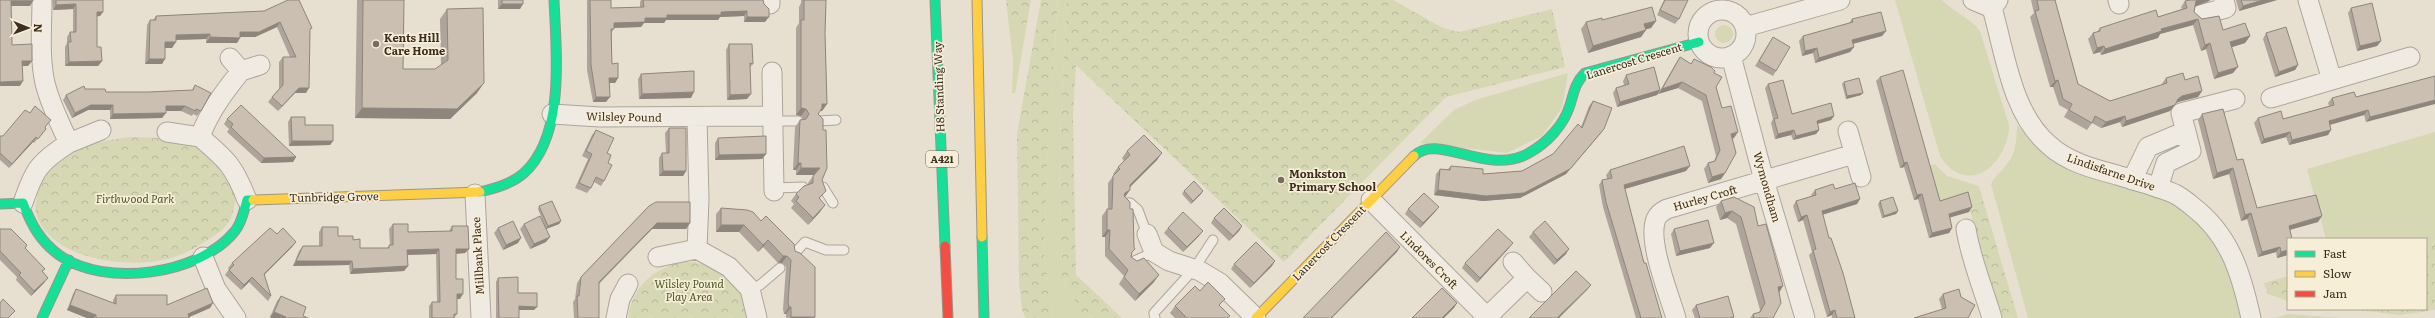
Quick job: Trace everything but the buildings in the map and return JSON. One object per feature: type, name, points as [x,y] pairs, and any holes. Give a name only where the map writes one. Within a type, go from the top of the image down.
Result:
[{"type":"main road","name":"Tunbridge Grove","points":[[247,200],[475,194],[506,184],[529,168],[547,139],[552,114],[556,70],[554,0]]},
{"type":"main road","name":"H8 Standing Way","points":[[935,0],[948,318]]},
{"type":"main road","points":[[977,0],[984,318]]},
{"type":"main road","name":"Lanercost Crescent","points":[[1256,318],[1421,149],[1433,146],[1486,160],[1508,162],[1527,156],[1553,134],[1568,109],[1576,81],[1585,73],[1699,42]]},
{"type":"main road","points":[[0,204],[23,203],[31,225],[45,244],[69,260],[99,271],[136,273],[173,269],[203,257],[236,230],[247,200]]},
{"type":"main road","points":[[42,318],[69,260]]},
{"type":"street","points":[[42,0],[42,54],[45,83],[52,104],[69,143]]},
{"type":"street","points":[[1745,27],[1840,0]]},
{"type":"street","points":[[1973,0],[1995,4]]},
{"type":"street","points":[[2200,15],[2226,8],[2224,0]]},
{"type":"street","points":[[2308,0],[2332,80]]},
{"type":"street","name":"Lindisfarne Drive","points":[[1995,4],[2011,78],[2021,105],[2033,127],[2048,145],[2064,156],[2176,194],[2203,215],[2230,248],[2244,283],[2251,318]]},
{"type":"street","points":[[1715,5],[1737,15],[1745,27],[1746,34],[1742,47],[1731,56],[1716,57],[1703,49],[1699,42],[1698,34],[1701,22],[1715,5]]},
{"type":"street","name":"Wymondham","points":[[1731,56],[1764,180],[1804,318]]},
{"type":"street","points":[[2271,98],[2410,57]]},
{"type":"street","points":[[200,137],[206,121],[216,104],[235,64],[260,65]]},
{"type":"street","points":[[772,72],[774,189]]},
{"type":"street","points":[[2158,188],[2166,163],[2191,151],[2181,113],[2234,99]]},
{"type":"street","name":"Wilsley Pound","points":[[552,114],[600,117],[772,119]]},
{"type":"street","points":[[697,117],[699,199],[697,249]]},
{"type":"street","points":[[23,203],[32,176],[47,159],[69,143],[101,130]]},
{"type":"street","points":[[1848,131],[1861,176]]},
{"type":"street","points":[[2132,180],[2148,147],[2186,131]]},
{"type":"street","points":[[167,132],[200,137],[225,159],[237,173],[247,200]]},
{"type":"street","points":[[1764,180],[1854,154]]},
{"type":"street","name":"Hurley Croft","points":[[1676,318],[1656,246],[1653,228],[1656,217],[1667,209],[1764,180]]},
{"type":"street","name":"Millbank Place","points":[[475,194],[481,318]]},
{"type":"street","name":"Lindores Croft","points":[[1371,200],[1486,317]]},
{"type":"street","points":[[1966,229],[1970,253],[1978,270],[1992,318]]},
{"type":"street","points":[[1147,234],[1154,252],[1169,261],[1194,269],[1220,283],[1256,318]]},
{"type":"street","points":[[658,257],[697,249],[729,267],[750,289],[757,318]]},
{"type":"street","points":[[203,257],[216,289],[236,318]]},
{"type":"street","points":[[1513,262],[1542,292]]},
{"type":"street","points":[[1486,317],[1527,278]]},
{"type":"street","points":[[616,318],[620,298],[628,284]]},
{"type":"lane","points":[[772,119],[798,121]]},
{"type":"lane","points":[[819,121],[836,120]]},
{"type":"lane","points":[[774,189],[803,187]]},
{"type":"lane","points":[[823,187],[833,203]]},
{"type":"lane","points":[[1125,203],[1130,203],[1138,210],[1147,234]]},
{"type":"lane","points":[[1156,318],[1154,313],[1194,269],[1213,240]]},
{"type":"lane","points":[[794,254],[805,242],[826,250],[844,250]]},
{"type":"lane","points":[[1132,262],[1154,252]]},
{"type":"lane","points":[[750,289],[760,285],[780,268]]},
{"type":"green space","points":[[1006,0],[1031,0],[1027,23],[1009,26]]},
{"type":"green space","points":[[1041,0],[1058,0],[1048,136],[1044,254],[1053,318],[1026,318],[1022,310],[1019,283],[1017,134]]},
{"type":"green space","points":[[1058,0],[1067,0],[1059,156],[1062,277],[1084,318],[1053,318],[1044,254],[1048,136]]},
{"type":"green space","name":"Monkston Primary School","points":[[1067,0],[1393,0],[1443,28],[1459,32],[1552,9],[1565,67],[1446,97],[1284,262],[1076,65],[1073,115],[1076,275],[1122,318],[1084,318],[1062,277],[1059,156]]},
{"type":"green space","points":[[1895,0],[1942,0],[1972,22],[1980,31],[2009,125],[2008,136],[1999,158],[1982,173],[1972,175],[1961,174],[1950,168],[1940,156]]},
{"type":"green space","points":[[1027,23],[1015,93],[1012,93],[1013,60],[1009,26]]},
{"type":"green space","points":[[1720,25],[1728,25],[1733,30],[1731,41],[1728,43],[1720,43],[1715,38],[1715,30]]},
{"type":"green space","points":[[1568,73],[1562,108],[1542,136],[1507,153],[1420,143],[1454,110],[1475,100]]},
{"type":"green space","points":[[2017,125],[2057,161],[2129,185],[2155,196],[2178,207],[2198,221],[2214,238],[2227,259],[2236,285],[2241,318],[2028,318],[1991,184],[1994,178],[2010,160],[2016,140]]},
{"type":"green space","points":[[2435,132],[2435,243],[2427,245],[2427,238],[2326,238],[2307,169]]},
{"type":"green space","name":"Firthwood Park","points":[[132,137],[171,139],[184,142],[206,152],[216,160],[231,184],[235,195],[235,204],[232,216],[227,225],[215,235],[188,252],[168,259],[151,262],[132,263],[92,257],[73,251],[56,241],[44,229],[35,211],[38,193],[43,178],[52,166],[62,157],[75,150],[103,141]]},
{"type":"green space","points":[[1935,164],[1947,176],[1979,186],[1983,200],[1968,204],[1938,203],[1927,166]]},
{"type":"green space","points":[[1983,200],[2018,318],[2001,318],[1968,204]]},
{"type":"green space","points":[[2435,243],[2435,310],[2400,315],[2358,310],[2427,310],[2427,245]]},
{"type":"green space","name":"Wilsley Pound Play Area","points":[[683,262],[694,262],[715,267],[740,289],[750,318],[628,318],[630,307],[639,288],[653,274],[672,265]]},
{"type":"green space","points":[[2287,276],[2287,301],[2268,294],[2264,283]]},
{"type":"green space","points":[[2288,314],[2340,318],[2275,318]]},
{"type":"traffic: fast","points":[[480,192],[509,183],[524,173],[537,157],[547,137],[556,91],[554,0]]},
{"type":"traffic: fast","points":[[935,0],[945,246]]},
{"type":"traffic: fast","points":[[1414,156],[1424,150],[1436,149],[1497,160],[1513,159],[1529,153],[1548,139],[1564,120],[1577,84],[1585,73],[1699,42]]},
{"type":"traffic: fast","points":[[0,204],[23,203],[29,218],[41,238],[59,255],[78,265],[101,271],[126,274],[151,272],[176,267],[199,258],[219,246],[235,231],[241,220],[247,200],[253,200]]},
{"type":"traffic: fast","points":[[982,237],[984,318]]},
{"type":"traffic: fast","points":[[42,318],[69,260]]},
{"type":"traffic: slow","points":[[977,0],[982,237]]},
{"type":"traffic: slow","points":[[1256,318],[1414,156]]},
{"type":"traffic: slow","points":[[253,200],[480,192]]},
{"type":"traffic: jam","points":[[945,246],[948,318]]},
{"type":"place","name":"Kents Hill Care Home","points":[[376,44]]},
{"type":"place","name":"Monkston Primary School","points":[[1281,180]]}]
